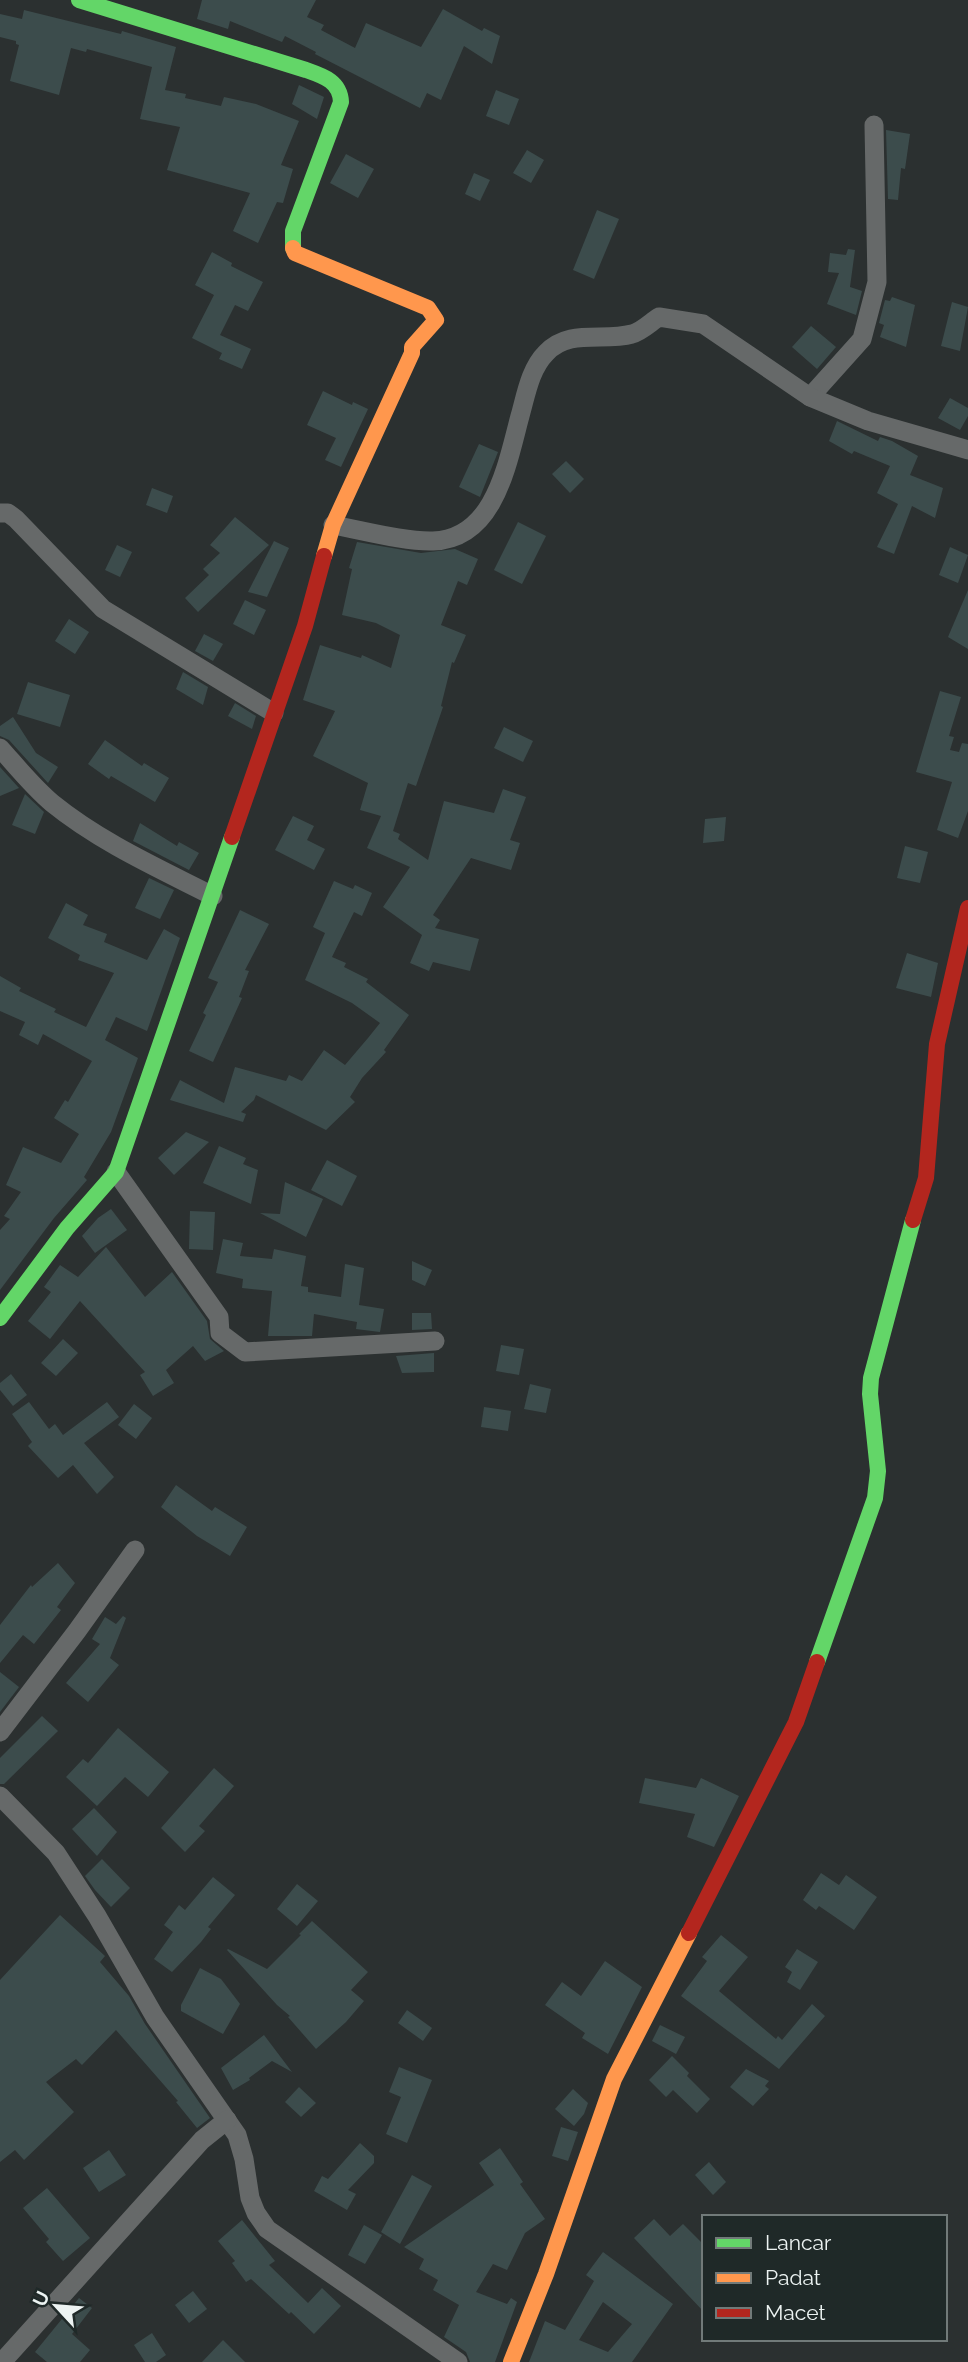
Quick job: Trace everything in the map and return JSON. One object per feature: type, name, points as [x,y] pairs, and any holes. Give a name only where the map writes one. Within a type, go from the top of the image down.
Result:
[{"type":"street","points":[[0,1318],[67,1228],[116,1172],[305,625],[333,525],[412,353],[412,347],[436,320],[428,308],[295,253],[292,249],[290,242],[293,231],[341,102],[338,86],[306,70],[79,0]]},
{"type":"street","points":[[810,397],[862,339],[877,282],[874,125]]},
{"type":"street","points":[[333,525],[429,541],[447,540],[464,534],[494,499],[505,474],[531,378],[546,352],[569,339],[633,334],[659,317],[703,324],[810,397],[868,421],[968,450]]},
{"type":"street","points":[[0,513],[8,513],[16,519],[103,609],[274,713]]},
{"type":"street","points":[[0,748],[50,802],[77,822],[140,859],[213,896]]},
{"type":"street","points":[[511,2362],[614,2079],[796,1722],[875,1499],[878,1471],[870,1394],[871,1378],[900,1264],[926,1178],[937,1044],[968,908]]},
{"type":"street","points":[[116,1172],[219,1317],[220,1333],[245,1352],[435,1341]]},
{"type":"street","points":[[0,1732],[78,1631],[135,1550]]},
{"type":"street","points":[[0,1796],[56,1853],[97,1916],[155,2017],[237,2135],[250,2198],[267,2229],[458,2362]]},
{"type":"street","points":[[2,2362],[202,2140],[227,2120]]},
{"type":"building","points":[[202,0],[316,0],[307,17],[324,25],[321,30],[355,48],[366,23],[421,47],[443,9],[482,31],[484,28],[500,36],[492,64],[464,46],[441,100],[427,93],[420,108],[285,36],[282,42],[230,21],[228,29],[197,19]]},
{"type":"building","points":[[24,10],[121,34],[122,31],[176,47],[165,90],[186,94],[185,98],[221,106],[224,97],[256,104],[299,121],[281,165],[293,169],[283,203],[277,202],[258,243],[233,231],[250,193],[167,170],[180,127],[140,119],[152,67],[87,49],[86,52],[71,48],[59,95],[10,81],[19,45],[16,41],[0,37],[0,14],[22,19]]},
{"type":"building","points":[[299,85],[324,97],[317,119],[292,104]]},
{"type":"building","points":[[496,90],[519,99],[509,125],[486,116]]},
{"type":"building","points":[[886,130],[910,134],[905,169],[901,168],[898,200],[888,199]]},
{"type":"building","points":[[527,150],[544,160],[531,183],[513,173]]},
{"type":"building","points":[[346,154],[374,169],[358,198],[330,183]]},
{"type":"building","points":[[474,173],[490,180],[480,201],[465,194]]},
{"type":"building","points":[[597,210],[619,219],[594,279],[573,270]]},
{"type":"building","points":[[848,249],[855,250],[850,287],[862,291],[856,315],[827,304],[839,273],[828,272],[830,253],[846,255]]},
{"type":"building","points":[[212,252],[232,263],[231,266],[263,282],[248,311],[235,305],[220,335],[251,349],[242,369],[219,359],[222,353],[192,338],[214,295],[195,285]]},
{"type":"building","points":[[892,297],[915,305],[906,347],[880,337],[884,325],[879,323],[885,300],[890,301]]},
{"type":"building","points":[[952,302],[968,307],[960,351],[941,346]]},
{"type":"building","points":[[811,326],[836,347],[817,369],[792,347]]},
{"type":"building","points":[[323,391],[352,405],[353,402],[368,409],[341,467],[325,460],[336,438],[307,425]]},
{"type":"building","points":[[950,398],[968,408],[968,416],[960,430],[938,418]]},
{"type":"building","points":[[837,421],[878,441],[880,437],[892,441],[918,456],[910,475],[943,488],[935,518],[912,506],[894,554],[877,547],[898,504],[877,493],[890,466],[854,451],[852,454],[829,441]]},
{"type":"building","points":[[479,444],[498,452],[480,497],[459,487]]},
{"type":"building","points":[[566,461],[584,479],[570,493],[552,474]]},
{"type":"building","points":[[152,488],[173,496],[167,513],[146,505]]},
{"type":"building","points":[[235,517],[269,545],[198,612],[185,598],[209,575],[203,569],[220,553],[210,545]]},
{"type":"building","points":[[518,522],[546,536],[522,584],[494,570]]},
{"type":"building","points":[[274,541],[289,548],[267,597],[248,592]]},
{"type":"building","points":[[357,542],[421,553],[455,549],[478,559],[467,585],[458,581],[441,625],[466,635],[454,663],[452,662],[441,706],[443,707],[416,786],[408,783],[393,831],[400,834],[398,839],[428,860],[444,801],[494,813],[503,789],[526,797],[510,840],[520,843],[511,870],[471,858],[433,915],[440,920],[435,928],[479,939],[470,971],[433,962],[429,971],[410,963],[422,935],[383,907],[410,867],[367,848],[381,816],[360,810],[368,783],[313,756],[335,711],[303,700],[320,645],[361,658],[362,655],[391,668],[400,635],[376,623],[342,615],[352,569],[349,568]]},
{"type":"building","points":[[117,545],[132,552],[120,577],[105,570]]},
{"type":"building","points":[[950,547],[968,555],[958,583],[939,575]]},
{"type":"building","points":[[968,590],[968,649],[948,637]]},
{"type":"building","points":[[245,600],[266,610],[254,635],[233,624]]},
{"type":"building","points":[[69,619],[89,632],[75,654],[55,641]]},
{"type":"building","points":[[204,634],[223,644],[213,661],[195,651]]},
{"type":"building","points":[[183,672],[208,687],[203,705],[176,689]]},
{"type":"building","points":[[28,682],[70,695],[60,727],[17,714]]},
{"type":"building","points":[[940,691],[961,697],[949,736],[954,737],[950,750],[959,752],[962,743],[968,744],[968,811],[958,838],[937,830],[952,782],[916,772]]},
{"type":"building","points":[[235,703],[256,716],[252,729],[228,716]]},
{"type":"building","points":[[13,717],[36,753],[58,767],[48,783],[9,740],[0,736],[0,726]]},
{"type":"building","points":[[504,727],[533,741],[523,762],[494,748]]},
{"type":"building","points":[[105,740],[142,766],[144,763],[169,778],[155,802],[111,776],[109,779],[88,764]]},
{"type":"building","points":[[0,767],[19,788],[0,796]]},
{"type":"building","points":[[25,794],[44,812],[35,834],[12,825]]},
{"type":"building","points":[[293,816],[314,826],[307,840],[325,849],[314,870],[275,850]]},
{"type":"building","points":[[726,817],[724,841],[703,843],[705,819]]},
{"type":"building","points":[[140,823],[177,846],[179,842],[199,853],[189,870],[133,841]]},
{"type":"building","points":[[905,846],[928,852],[920,883],[897,878]]},
{"type":"building","points":[[149,878],[174,890],[160,919],[135,908]]},
{"type":"building","points":[[334,881],[353,889],[355,885],[372,893],[362,916],[354,912],[332,957],[346,963],[344,967],[368,979],[366,982],[409,1015],[384,1050],[386,1052],[362,1078],[350,1097],[355,1102],[326,1130],[256,1095],[241,1112],[246,1114],[243,1122],[170,1100],[180,1080],[224,1103],[235,1067],[286,1081],[289,1075],[302,1081],[324,1050],[345,1065],[380,1023],[352,1003],[305,980],[325,933],[313,927]]},
{"type":"building","points":[[66,903],[88,915],[83,925],[107,934],[104,942],[147,960],[164,929],[180,938],[147,1031],[116,1017],[105,1040],[138,1058],[111,1132],[84,1177],[87,1180],[54,1218],[0,1290],[0,1230],[10,1219],[4,1216],[21,1192],[6,1185],[23,1147],[61,1163],[79,1134],[54,1118],[65,1100],[68,1102],[92,1061],[43,1034],[38,1045],[19,1035],[25,1022],[0,1011],[0,976],[21,988],[19,991],[56,1009],[54,1012],[86,1027],[114,973],[78,960],[80,955],[48,938]]},
{"type":"building","points":[[240,910],[269,924],[245,970],[249,971],[239,997],[242,998],[213,1062],[189,1051],[218,982],[208,978]]},
{"type":"building","points":[[907,953],[938,963],[931,997],[896,988]]},
{"type":"building","points":[[186,1132],[209,1142],[174,1175],[158,1158]]},
{"type":"building","points":[[219,1146],[246,1158],[243,1164],[258,1170],[251,1204],[203,1183]]},
{"type":"building","points":[[327,1160],[357,1176],[342,1206],[311,1190]]},
{"type":"building","points":[[285,1182],[323,1199],[306,1237],[260,1213],[280,1214]]},
{"type":"building","points":[[111,1209],[127,1230],[95,1253],[82,1236],[98,1218]]},
{"type":"building","points":[[190,1211],[215,1212],[213,1250],[189,1249]]},
{"type":"building","points":[[223,1239],[243,1243],[240,1256],[272,1259],[274,1249],[306,1256],[301,1286],[308,1287],[308,1292],[341,1297],[345,1264],[364,1268],[359,1305],[384,1309],[380,1332],[356,1329],[357,1322],[314,1314],[312,1336],[268,1336],[272,1291],[242,1288],[243,1279],[216,1273]]},
{"type":"building","points":[[106,1247],[145,1297],[172,1272],[207,1321],[210,1339],[224,1351],[205,1361],[193,1346],[166,1370],[174,1383],[153,1396],[140,1375],[145,1372],[80,1301],[50,1339],[28,1321],[51,1292],[44,1287],[60,1265],[78,1277]]},
{"type":"building","points":[[412,1261],[432,1270],[425,1286],[412,1280]]},
{"type":"building","points":[[412,1313],[431,1313],[432,1329],[412,1330]]},
{"type":"building","points":[[63,1339],[78,1353],[56,1376],[41,1363]]},
{"type":"building","points":[[501,1345],[524,1349],[519,1375],[496,1371]]},
{"type":"building","points":[[434,1353],[434,1372],[402,1373],[396,1356]]},
{"type":"building","points":[[11,1374],[27,1395],[13,1406],[0,1390],[0,1383]]},
{"type":"building","points":[[530,1384],[551,1389],[546,1413],[524,1409]]},
{"type":"building","points":[[29,1402],[49,1429],[55,1424],[63,1435],[107,1402],[119,1417],[84,1443],[114,1477],[97,1494],[73,1465],[58,1478],[28,1446],[32,1442],[12,1414]]},
{"type":"building","points":[[134,1404],[152,1418],[136,1439],[118,1425]]},
{"type":"building","points":[[484,1407],[511,1411],[508,1431],[481,1427]]},
{"type":"building","points":[[176,1485],[212,1511],[215,1507],[247,1527],[230,1556],[197,1536],[161,1507]]},
{"type":"building","points":[[58,1563],[75,1583],[57,1607],[61,1610],[34,1644],[23,1635],[0,1663],[0,1625],[31,1585],[32,1587]]},
{"type":"building","points":[[123,1616],[126,1618],[110,1658],[119,1665],[88,1702],[66,1683],[100,1644],[92,1639],[105,1617],[116,1624]]},
{"type":"building","points":[[0,1672],[19,1687],[0,1712]]},
{"type":"building","points":[[42,1716],[58,1731],[4,1784],[0,1784],[0,1758]]},
{"type":"building","points":[[118,1728],[169,1772],[148,1797],[125,1777],[97,1806],[66,1777],[83,1759],[88,1763]]},
{"type":"building","points":[[214,1768],[234,1786],[199,1826],[205,1831],[185,1852],[161,1828]]},
{"type":"building","points":[[645,1778],[696,1788],[701,1778],[739,1796],[714,1847],[687,1837],[695,1814],[639,1803]]},
{"type":"building","points":[[94,1808],[117,1832],[97,1856],[72,1829]]},
{"type":"building","points":[[102,1859],[130,1888],[111,1907],[85,1876]]},
{"type":"building","points":[[821,1873],[839,1885],[846,1875],[877,1897],[854,1930],[819,1906],[816,1910],[803,1900]]},
{"type":"building","points":[[213,1877],[235,1895],[208,1927],[211,1929],[201,1942],[172,1972],[154,1959],[173,1932],[164,1925],[179,1905],[185,1910]]},
{"type":"building","points":[[297,1884],[318,1901],[297,1926],[277,1909]]},
{"type":"building","points":[[60,1915],[105,1956],[100,1962],[129,1996],[145,2024],[210,2118],[197,2128],[176,2102],[178,2101],[116,2030],[82,2065],[76,2059],[46,2082],[74,2112],[24,2160],[15,2150],[0,2162],[0,1980]]},
{"type":"building","points":[[312,1921],[368,1972],[351,1990],[364,2001],[346,2022],[316,2049],[288,2017],[290,2016],[227,1950],[267,1969]]},
{"type":"building","points":[[721,1935],[748,1957],[719,1991],[776,2039],[778,2036],[782,2040],[812,2004],[825,2016],[779,2069],[681,1996],[707,1961],[702,1957]]},
{"type":"building","points":[[797,1949],[818,1962],[800,1990],[787,1982],[792,1972],[785,1967]]},
{"type":"building","points":[[605,1961],[642,1987],[608,2054],[582,2038],[585,2033],[545,2005],[562,1982],[581,1996]]},
{"type":"building","points":[[200,1968],[221,1979],[240,2004],[223,2034],[181,2011],[181,2005]]},
{"type":"building","points":[[407,2010],[432,2028],[423,2041],[398,2023]]},
{"type":"building","points":[[660,2025],[685,2037],[676,2054],[652,2041]]},
{"type":"building","points":[[264,2035],[292,2072],[272,2061],[249,2078],[250,2080],[233,2090],[221,2068]]},
{"type":"building","points":[[672,2056],[710,2099],[697,2113],[673,2090],[666,2097],[649,2080]]},
{"type":"building","points":[[399,2067],[432,2080],[407,2143],[386,2134],[401,2097],[389,2092]]},
{"type":"building","points":[[746,2069],[769,2081],[765,2086],[769,2089],[753,2106],[730,2087]]},
{"type":"building","points":[[299,2087],[316,2103],[301,2117],[285,2102]]},
{"type":"building","points":[[573,2089],[588,2103],[584,2114],[574,2126],[555,2109]]},
{"type":"building","points":[[561,2127],[578,2132],[568,2161],[552,2156]]},
{"type":"building","points":[[360,2143],[374,2156],[374,2163],[348,2190],[356,2194],[347,2210],[314,2191],[322,2176],[328,2179]]},
{"type":"building","points":[[500,2148],[523,2182],[520,2184],[545,2219],[525,2233],[507,2270],[493,2264],[476,2292],[507,2304],[511,2298],[517,2302],[495,2362],[470,2362],[466,2352],[444,2337],[459,2305],[433,2290],[438,2280],[419,2269],[424,2259],[404,2247],[494,2185],[479,2163]]},
{"type":"building","points":[[109,2150],[126,2175],[99,2192],[83,2168]]},
{"type":"building","points":[[709,2162],[726,2182],[713,2195],[695,2175]]},
{"type":"building","points":[[412,2175],[432,2186],[400,2244],[381,2232]]},
{"type":"building","points":[[47,2188],[90,2238],[63,2261],[46,2242],[49,2239],[23,2208]]},
{"type":"building","points":[[654,2219],[670,2236],[683,2224],[702,2243],[702,2310],[634,2238]]},
{"type":"building","points":[[242,2220],[275,2261],[269,2265],[308,2303],[322,2288],[341,2306],[314,2334],[251,2279],[246,2282],[232,2263],[235,2261],[218,2241]]},
{"type":"building","points":[[364,2225],[382,2235],[365,2264],[348,2255]]},
{"type":"building","points":[[603,2252],[673,2304],[632,2362],[529,2362],[545,2321],[565,2330],[594,2281],[586,2275]],"holes":[[[603,2302],[632,2324],[608,2352],[579,2340]]]},
{"type":"building","points":[[193,2291],[207,2309],[189,2323],[175,2305]]},
{"type":"building","points":[[79,2298],[92,2308],[72,2334],[90,2350],[80,2362],[47,2362],[35,2352]]},
{"type":"building","points":[[152,2333],[166,2355],[156,2362],[145,2362],[134,2345]]},
{"type":"building","points":[[223,2340],[245,2362],[202,2362]]},
{"type":"traffic: fast","points":[[79,0],[306,70],[334,84],[341,102],[293,231],[293,248]]},
{"type":"traffic: fast","points":[[0,1318],[67,1228],[116,1172],[232,837]]},
{"type":"traffic: fast","points":[[817,1662],[875,1498],[878,1471],[870,1394],[871,1378],[913,1220]]},
{"type":"traffic: slow","points":[[293,248],[295,253],[428,308],[436,320],[412,347],[412,353],[333,525],[324,556]]},
{"type":"traffic: slow","points":[[511,2362],[546,2274],[614,2079],[689,1933]]},
{"type":"traffic: jam","points":[[232,837],[305,626],[324,556]]},
{"type":"traffic: jam","points":[[913,1220],[926,1178],[937,1044],[968,908]]},
{"type":"traffic: jam","points":[[689,1933],[796,1722],[817,1662]]}]
